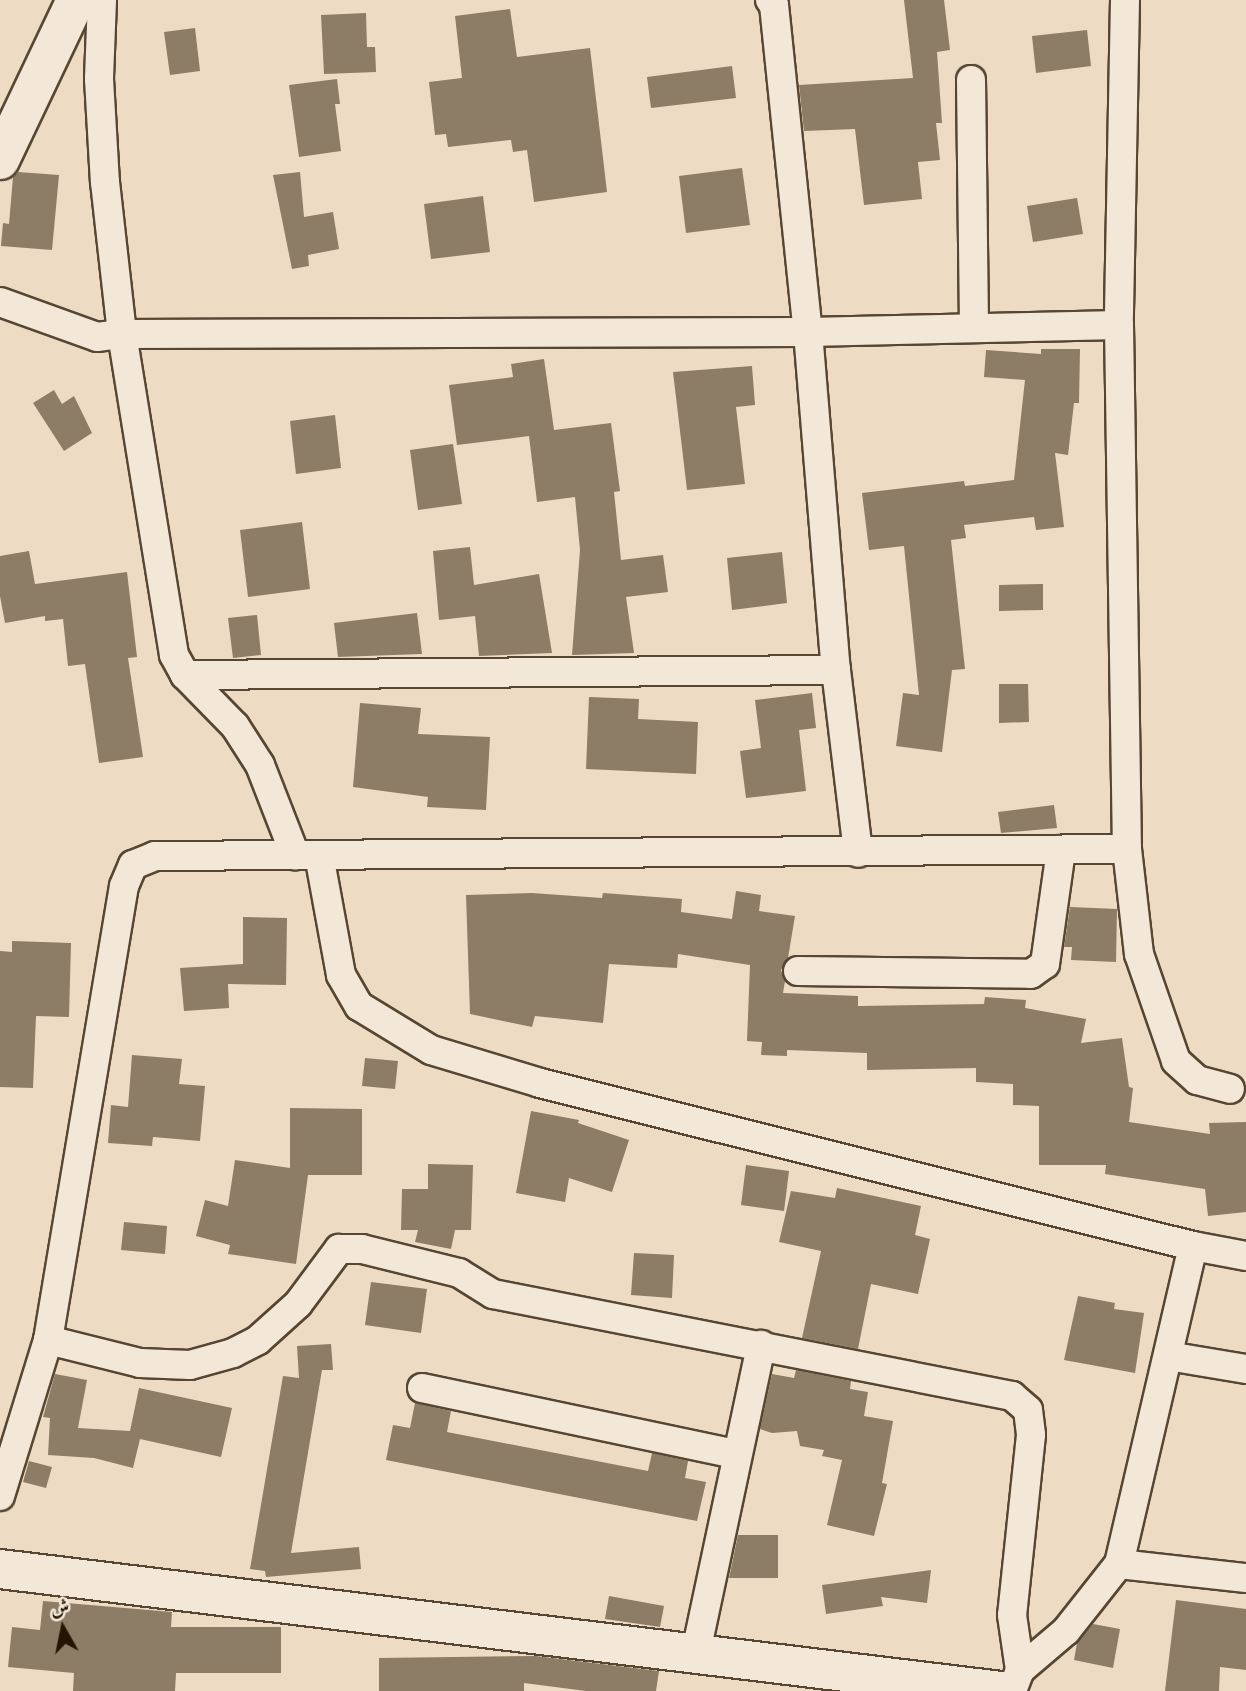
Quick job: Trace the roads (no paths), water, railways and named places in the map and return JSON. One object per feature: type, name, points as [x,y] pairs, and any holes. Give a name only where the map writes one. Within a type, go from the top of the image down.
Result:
[{"type":"street","points":[[0,160],[76,0]]},
{"type":"street","points":[[102,0],[101,105],[105,182],[122,334],[174,655],[185,675],[235,726],[260,765],[307,855],[341,975],[359,1006],[432,1050],[540,1083],[1194,1246],[1246,1256]]},
{"type":"street","points":[[771,0],[808,332],[836,670],[858,853]]},
{"type":"street","points":[[1125,0],[1119,325],[1127,849],[1139,954],[1176,1061],[1197,1080],[1230,1088]]},
{"type":"street","points":[[971,80],[974,327]]},
{"type":"street","points":[[0,302],[97,337],[122,334],[808,332],[1119,325]]},
{"type":"street","points":[[185,675],[836,670]]},
{"type":"street","points":[[0,1496],[48,1340],[124,886],[133,865],[155,856],[1127,849]]},
{"type":"street","points":[[798,971],[1031,974],[1045,964],[1061,850]]},
{"type":"street","points":[[0,1569],[696,1653],[1011,1684],[1066,1631],[1119,1564],[1194,1246]]},
{"type":"street","points":[[48,1340],[140,1363],[190,1365],[233,1353],[258,1340],[298,1304],[339,1249],[362,1249],[459,1273],[493,1294],[1012,1396],[1028,1410],[1031,1435],[1012,1615],[1011,1684]]},
{"type":"street","points":[[696,1653],[735,1454],[761,1345]]},
{"type":"street","points":[[1168,1356],[1246,1369]]},
{"type":"street","points":[[422,1388],[735,1454]]},
{"type":"street","points":[[1119,1564],[1246,1578]]}]
